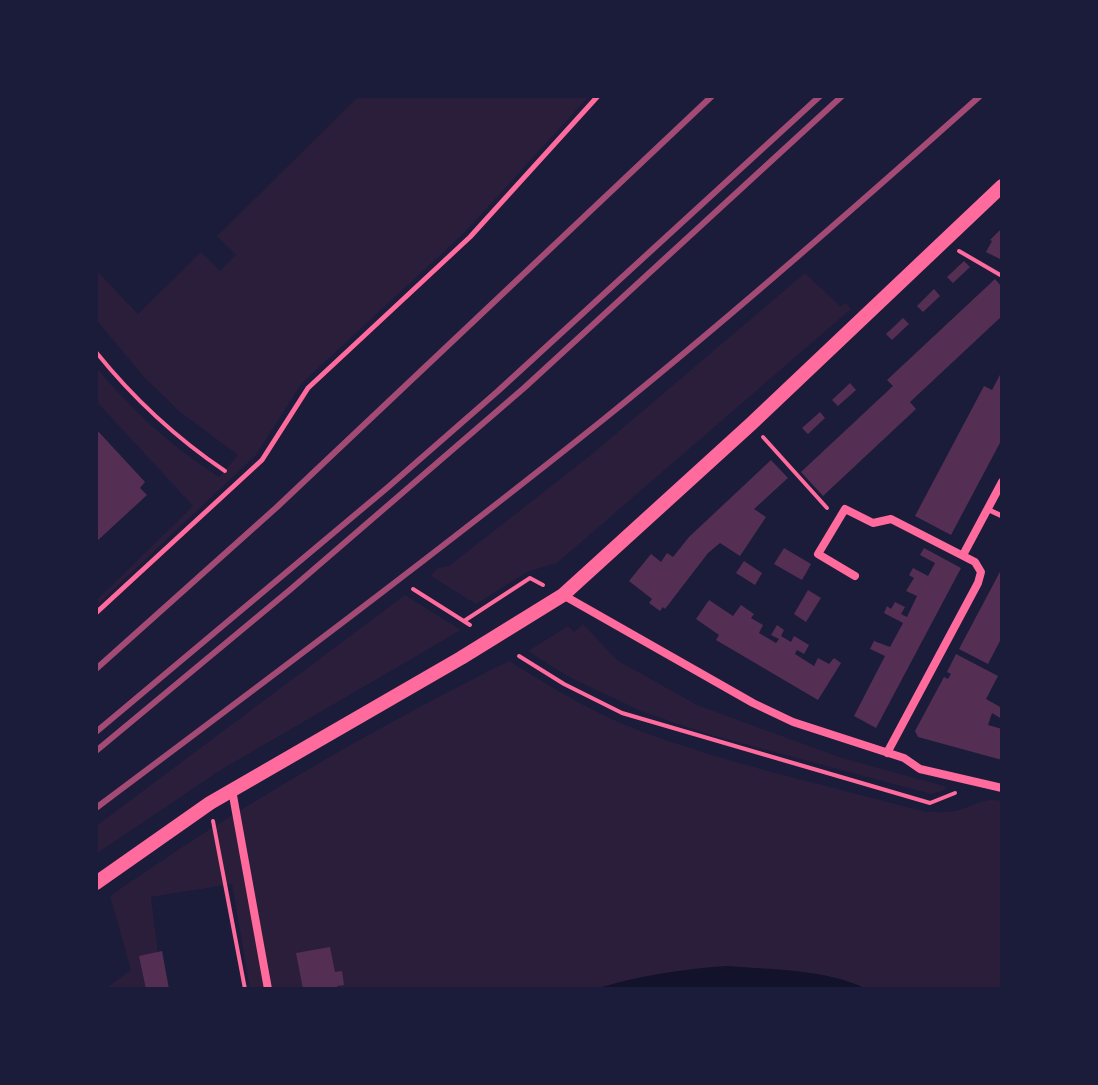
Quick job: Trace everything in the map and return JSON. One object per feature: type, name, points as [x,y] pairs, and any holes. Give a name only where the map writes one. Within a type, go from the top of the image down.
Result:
[{"type":"street","points":[[96,883],[210,803],[461,658],[563,595],[751,424],[1002,186]]},
{"type":"street","points":[[963,555],[1002,482]]},
{"type":"street","points":[[855,576],[818,554],[845,509],[873,523],[891,519],[975,562],[981,572],[978,583],[887,753]]},
{"type":"street","points":[[563,595],[753,703],[793,722],[904,758],[920,769],[1002,788]]},
{"type":"street","points":[[232,790],[268,989]]},
{"type":"lane","points":[[96,613],[262,460],[308,388],[470,237],[598,96]]},
{"type":"lane","points":[[986,508],[1002,516]]},
{"type":"path","points":[[943,242],[1002,276]]},
{"type":"path","points":[[96,352],[158,419],[225,471]]},
{"type":"path","points":[[751,424],[838,519]]},
{"type":"path","points":[[464,621],[516,587]]},
{"type":"path","points":[[413,589],[470,625]]},
{"type":"path","points":[[519,656],[564,684],[622,713],[930,803],[977,783]]},
{"type":"path","points":[[210,803],[245,989]]},
{"type":"shaded area","points":[[359,96],[589,96],[465,232],[302,383],[255,456],[96,606],[96,601],[193,506],[96,401],[96,367],[153,427],[219,477],[238,455],[180,412],[144,377],[96,319],[96,270],[138,314],[201,252],[220,271],[236,255],[217,236]]},
{"type":"shaded area","points":[[805,273],[840,306],[846,303],[851,309],[557,563],[527,572],[476,604],[431,576],[438,568],[449,566],[592,454]]},
{"type":"shaded area","points":[[405,595],[461,630],[219,771],[96,854],[96,826]]},
{"type":"shaded area","points":[[583,624],[617,660],[697,705],[839,757],[947,787],[931,794],[711,735],[643,712],[569,677],[528,651],[568,626],[574,632]]},
{"type":"shaded area","points":[[509,661],[572,699],[621,723],[673,743],[745,764],[926,812],[951,812],[985,801],[1002,801],[1002,989],[867,989],[812,973],[730,968],[663,973],[595,989],[250,989],[232,884],[151,897],[158,953],[149,989],[105,989],[131,970],[110,896],[207,831],[306,771]]},
{"type":"shaded area","points":[[727,966],[816,974],[867,989],[595,989],[661,974]]},
{"type":"building","points":[[1002,228],[1002,260],[986,252],[990,240]]},
{"type":"building","points":[[964,261],[970,267],[953,283],[947,277]]},
{"type":"building","points":[[995,279],[1002,287],[1002,316],[910,402],[916,409],[823,496],[801,472],[893,386],[887,380]]},
{"type":"building","points":[[934,289],[940,296],[923,312],[917,306]]},
{"type":"building","points":[[903,318],[909,324],[892,340],[886,334]]},
{"type":"building","points":[[1002,371],[1002,439],[951,535],[915,516],[984,386],[992,390]]},
{"type":"building","points":[[850,383],[856,390],[838,406],[832,400]]},
{"type":"building","points":[[820,412],[825,418],[808,434],[802,428]]},
{"type":"building","points":[[96,429],[145,482],[140,488],[147,495],[96,542]]},
{"type":"building","points":[[771,460],[788,478],[754,509],[766,517],[740,556],[720,543],[708,553],[665,609],[663,607],[660,611],[649,603],[652,599],[629,581],[651,554],[661,562],[667,553],[673,557],[689,537]]},
{"type":"building","points":[[784,548],[811,564],[802,580],[774,564]]},
{"type":"building","points":[[924,548],[961,568],[876,728],[854,716],[885,656],[870,649],[874,641],[890,647],[903,623],[884,613],[887,606],[891,609],[895,602],[905,607],[901,614],[907,617],[917,596],[906,591],[914,578],[909,575],[913,568],[928,576],[935,563],[920,555]]},
{"type":"building","points":[[744,561],[762,573],[755,585],[736,573]]},
{"type":"building","points":[[1002,568],[1002,637],[988,664],[959,649]]},
{"type":"building","points":[[808,590],[821,598],[806,622],[794,614]]},
{"type":"building","points":[[709,600],[733,616],[741,605],[754,614],[751,618],[763,625],[759,633],[776,643],[779,639],[771,635],[777,625],[784,630],[781,636],[791,642],[794,636],[809,645],[804,654],[797,650],[795,654],[814,666],[818,658],[829,664],[834,658],[841,663],[818,700],[716,640],[719,635],[696,619]]},
{"type":"building","points":[[956,654],[998,676],[986,699],[1002,708],[1002,719],[992,713],[988,725],[1002,729],[1002,760],[918,737],[915,731],[944,677],[948,679],[951,674],[947,672]]},
{"type":"building","points":[[330,947],[335,972],[342,971],[344,985],[337,986],[338,989],[303,989],[296,953]]},
{"type":"building","points":[[162,951],[169,989],[146,989],[139,956]]},
{"type":"railway","points":[[96,669],[277,507],[712,96]]},
{"type":"railway","points":[[96,732],[498,391],[820,96]]},
{"type":"railway","points":[[96,751],[291,589],[524,388],[842,96]]},
{"type":"railway","points":[[96,808],[415,567],[604,419],[794,260],[980,96]]}]
